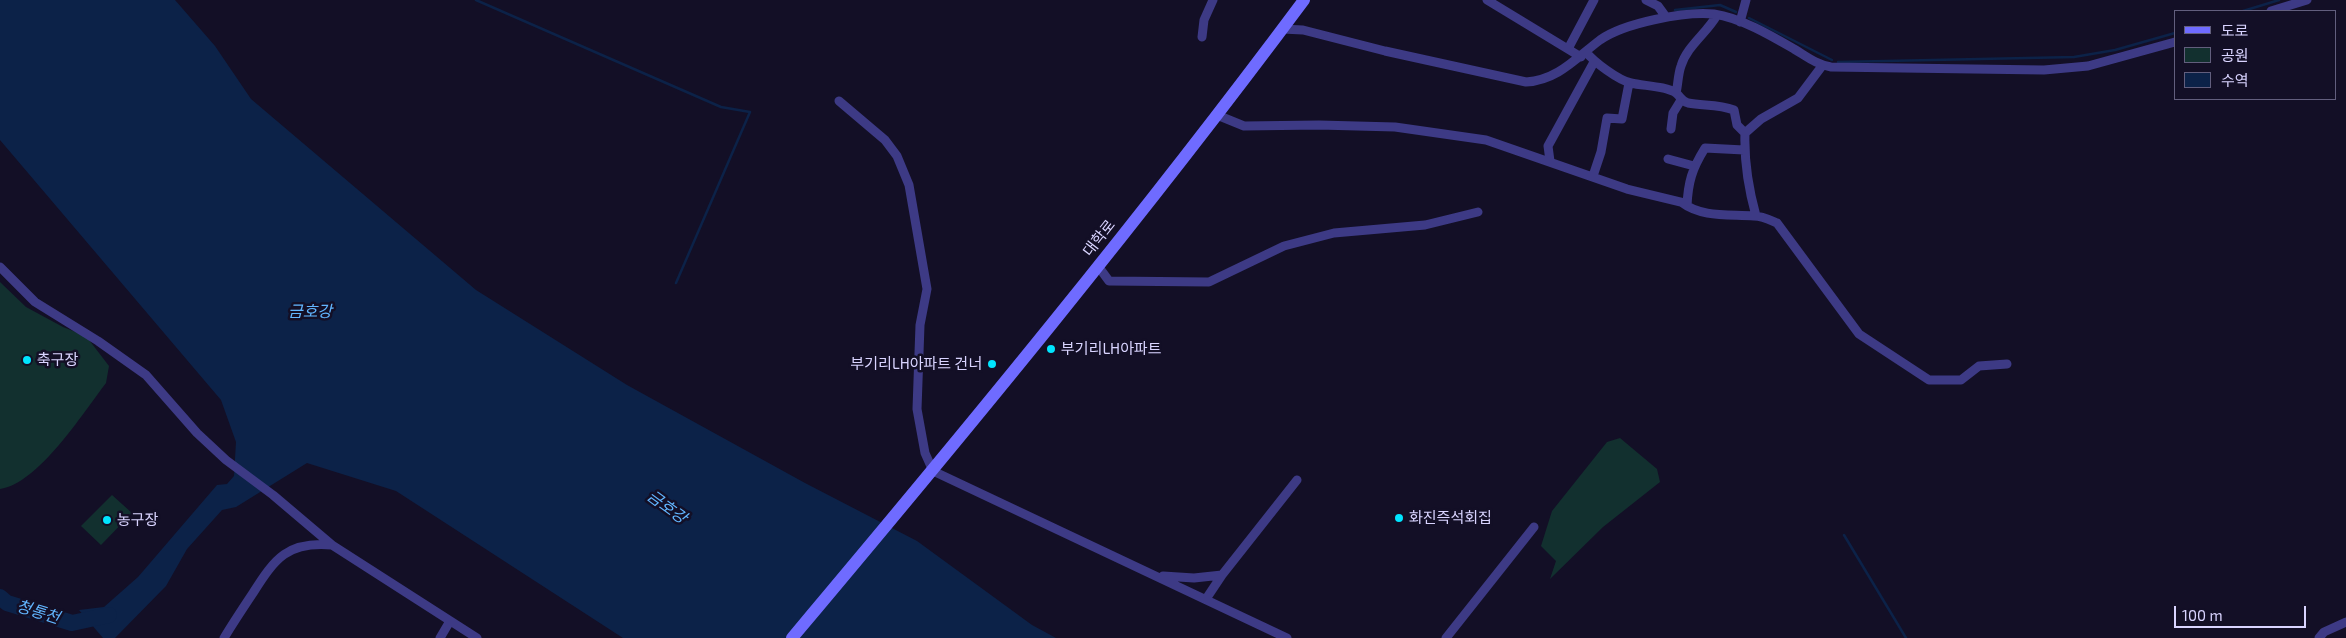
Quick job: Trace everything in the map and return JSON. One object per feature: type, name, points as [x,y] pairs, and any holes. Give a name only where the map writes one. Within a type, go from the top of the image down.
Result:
[{"type":"main road","name":"대학로","points":[[792,638],[933,471],[1098,266],[1304,0]]},
{"type":"street","points":[[1202,37],[1204,20],[1212,0]]},
{"type":"street","points":[[1487,0],[1629,83],[1644,84],[1679,97],[1687,103],[1717,105],[1734,110],[1738,125],[1745,132]]},
{"type":"street","points":[[1568,49],[1594,0]]},
{"type":"street","points":[[1646,0],[1658,6],[1666,17]]},
{"type":"street","points":[[1740,22],[1746,0]]},
{"type":"street","points":[[2274,10],[2306,0]]},
{"type":"street","points":[[1282,29],[1303,30],[1385,52],[1526,82],[1536,81],[1563,70],[1601,40],[1620,29],[1666,17],[1717,15],[1740,22],[1779,40],[1822,66],[1870,69],[2044,70],[2088,66],[2174,42]]},
{"type":"street","points":[[1671,129],[1673,113],[1679,97],[1681,66],[1693,44],[1710,28],[1717,15]]},
{"type":"street","points":[[1550,161],[1548,146],[1594,62]]},
{"type":"street","points":[[1756,216],[1748,186],[1744,150],[1745,132],[1761,119],[1798,98],[1810,85],[1822,66]]},
{"type":"street","points":[[1593,176],[1601,152],[1607,118],[1622,119],[1629,83]]},
{"type":"street","points":[[839,101],[885,140],[897,156],[909,185],[927,290],[920,325],[917,409],[925,453],[933,471],[1287,638]]},
{"type":"street","points":[[1217,114],[1244,126],[1395,127],[1468,136],[1550,161],[1627,189],[1681,202],[1687,206],[1717,216],[1756,216],[1777,222],[1859,334],[1929,380],[1962,380],[1979,366],[2007,364]]},
{"type":"street","points":[[1687,206],[1688,184],[1694,166],[1705,148],[1744,150]]},
{"type":"street","points":[[1668,160],[1694,166]]},
{"type":"street","points":[[1098,266],[1109,281],[1209,282],[1284,246],[1326,235],[1425,225],[1478,212]]},
{"type":"street","points":[[0,267],[35,302],[105,346],[146,375],[197,433],[226,460],[273,495],[332,546],[477,638]]},
{"type":"street","points":[[1206,599],[1222,575],[1297,480]]},
{"type":"street","points":[[1446,638],[1534,527]]},
{"type":"street","points":[[224,638],[274,561],[300,547],[318,544],[332,546]]},
{"type":"street","points":[[1156,576],[1194,578],[1222,575]]},
{"type":"street","points":[[440,638],[450,621]]},
{"type":"street","points":[[2319,638],[2324,632],[2346,622]]},
{"type":"green space","points":[[0,282],[26,307],[63,327],[86,336],[109,366],[106,383],[59,445],[29,475],[15,484],[0,489]]},
{"type":"green space","points":[[1620,438],[1657,469],[1660,482],[1603,527],[1550,579],[1556,561],[1541,546],[1552,511],[1607,442]]},
{"type":"green space","name":"농구장","points":[[112,495],[132,513],[101,545],[81,526]]},
{"type":"water","name":"금호강","points":[[0,0],[175,0],[215,46],[251,99],[476,290],[627,385],[805,483],[917,541],[1032,625],[1056,638],[623,638],[396,491],[307,463],[236,507],[222,510],[187,549],[166,586],[115,638],[103,638],[79,610],[104,607],[138,577],[217,485],[227,484],[234,476],[236,442],[221,400],[0,140]]},
{"type":"waterway","points":[[476,0],[721,107],[750,112],[676,283]]},
{"type":"waterway","points":[[2246,10],[2279,0]]},
{"type":"waterway","points":[[1675,10],[1720,5],[1736,12]]},
{"type":"waterway","points":[[1749,18],[1832,60]]},
{"type":"waterway","points":[[1838,62],[2074,57],[2115,50],[2174,33]]},
{"type":"waterway","points":[[1844,535],[1906,638]]},
{"type":"waterway","name":"청통천","points":[[0,597],[7,603],[72,623],[109,615]]},
{"type":"place","name":"부기리LH아파트","points":[[1051,349]]},
{"type":"place","name":"축구장","points":[[27,360]]},
{"type":"place","name":"부기리LH아파트 건너","points":[[992,364]]},
{"type":"place","name":"화진즉석회집","points":[[1399,518]]},
{"type":"place","name":"농구장","points":[[107,520]]}]
